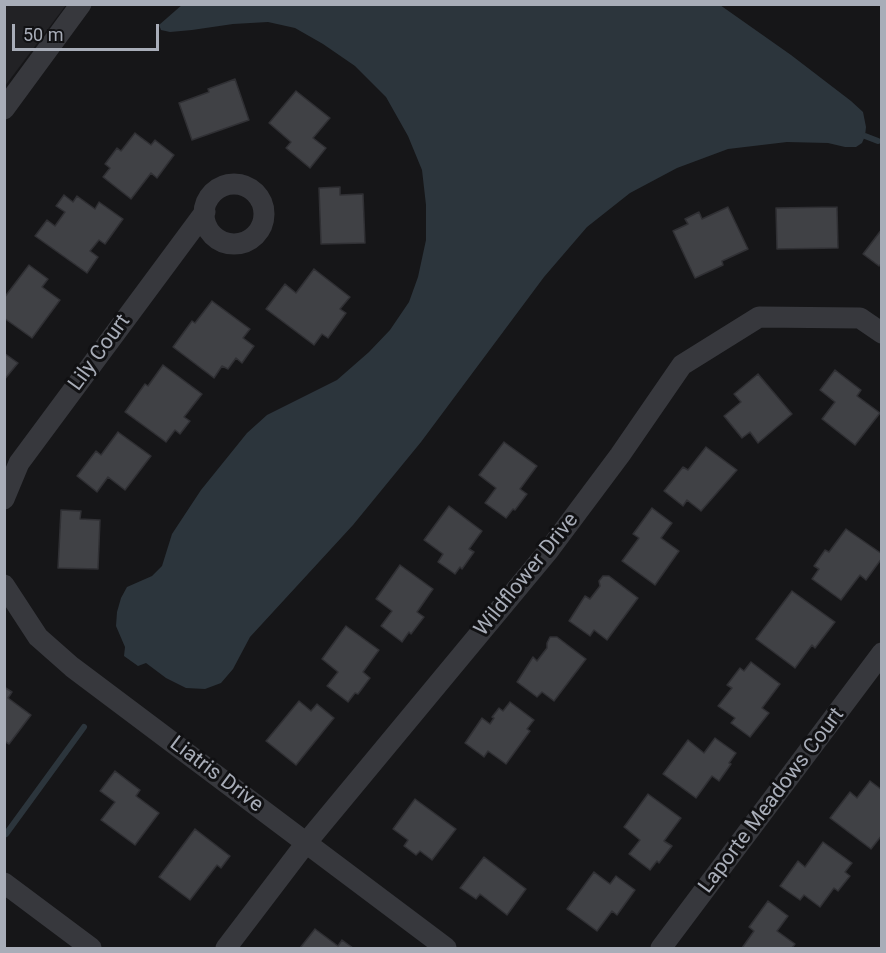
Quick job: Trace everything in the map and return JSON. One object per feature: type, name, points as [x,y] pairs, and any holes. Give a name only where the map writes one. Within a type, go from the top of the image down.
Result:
[{"type":"street","points":[[4,109],[81,4]]},
{"type":"street","name":"Lily Court","points":[[4,499],[19,463],[205,212]]},
{"type":"street","name":"Wildflower Drive","points":[[226,948],[306,843],[549,550],[620,455],[682,365],[759,317],[860,318],[882,333]]},
{"type":"street","name":"Liatris Drive","points":[[4,585],[38,636],[72,667],[446,948]]},
{"type":"street","name":"Laporte Meadows Court","points":[[662,948],[882,653]]},
{"type":"street","points":[[4,883],[91,948]]},
{"type":"shaded area","points":[[183,4],[720,5],[851,101],[863,112],[865,136],[862,143],[856,147],[828,143],[787,142],[728,149],[677,168],[630,193],[587,227],[544,277],[421,442],[353,525],[250,637],[233,669],[221,683],[205,689],[186,688],[166,678],[146,663],[138,666],[124,656],[125,647],[116,626],[121,598],[127,587],[152,576],[162,566],[172,534],[201,490],[247,433],[267,415],[337,380],[390,330],[409,302],[418,277],[426,240],[426,205],[422,170],[408,136],[386,97],[355,66],[295,28],[268,22],[170,32],[161,30],[159,25]]},
{"type":"shaded area","points":[[4,5],[66,5],[5,86]]},
{"type":"building","points":[[235,79],[249,120],[192,140],[179,103]]},
{"type":"building","points":[[296,91],[330,118],[313,138],[326,148],[310,168],[286,148],[291,142],[269,123]]},
{"type":"building","points":[[135,133],[151,145],[155,140],[174,155],[157,178],[151,173],[131,199],[103,177],[110,168],[105,164],[117,148],[121,151]]},
{"type":"building","points":[[340,187],[340,195],[363,194],[365,243],[321,244],[319,188]]},
{"type":"building","points":[[64,195],[73,202],[77,196],[95,209],[99,202],[123,219],[105,244],[99,240],[90,251],[98,257],[87,273],[35,236],[47,220],[55,226],[65,212],[56,206]]},
{"type":"building","points":[[728,207],[748,249],[722,261],[723,265],[695,278],[673,231],[688,224],[685,219],[699,212],[702,219]]},
{"type":"building","points":[[837,207],[838,248],[777,249],[776,208]]},
{"type":"building","points":[[882,229],[882,263],[879,266],[863,254]]},
{"type":"building","points":[[29,265],[48,279],[42,287],[60,300],[32,338],[4,318],[4,298]]},
{"type":"building","points":[[314,269],[350,297],[340,309],[346,313],[328,338],[322,334],[314,345],[266,309],[285,284],[296,293]]},
{"type":"building","points":[[212,301],[250,329],[243,338],[254,346],[242,363],[236,358],[228,369],[222,366],[214,378],[173,347],[192,321],[195,323]]},
{"type":"building","points":[[4,353],[18,363],[4,380]]},
{"type":"building","points":[[163,365],[202,394],[184,417],[190,421],[180,434],[175,430],[166,442],[125,412],[145,384],[148,386]]},
{"type":"building","points":[[835,370],[861,390],[857,396],[880,413],[855,445],[822,419],[835,402],[820,390]]},
{"type":"building","points":[[758,374],[792,414],[758,443],[750,432],[742,438],[724,416],[741,402],[734,394]]},
{"type":"building","points":[[118,432],[151,456],[125,490],[108,477],[97,492],[77,476],[96,451],[101,455]]},
{"type":"building","points":[[504,442],[537,466],[520,489],[527,494],[506,518],[485,503],[496,488],[479,475]]},
{"type":"building","points":[[706,447],[737,470],[701,511],[687,500],[683,506],[664,491],[683,467],[688,470]]},
{"type":"building","points":[[449,506],[482,531],[469,549],[474,552],[462,569],[460,567],[455,574],[438,562],[443,554],[424,540]]},
{"type":"building","points":[[652,508],[672,523],[661,538],[679,551],[655,585],[622,561],[639,538],[633,534]]},
{"type":"building","points":[[61,510],[81,511],[80,519],[100,520],[98,569],[58,568]]},
{"type":"building","points":[[846,529],[882,554],[882,558],[866,580],[860,575],[841,600],[812,579],[819,569],[814,566],[825,550],[829,552]]},
{"type":"building","points":[[400,565],[433,589],[417,612],[424,617],[402,642],[381,626],[392,611],[376,599]]},
{"type":"building","points":[[603,576],[609,576],[638,598],[607,640],[594,630],[590,636],[569,621],[585,596],[590,599],[600,586],[599,581]]},
{"type":"building","points":[[792,591],[835,622],[815,648],[812,645],[795,668],[756,639]]},
{"type":"building","points":[[346,626],[379,650],[363,672],[370,678],[358,694],[355,693],[348,702],[327,686],[338,672],[322,659]]},
{"type":"building","points":[[550,637],[557,637],[586,659],[554,701],[542,692],[537,697],[517,682],[533,657],[537,661],[547,648]]},
{"type":"building","points":[[751,662],[780,684],[762,708],[769,713],[750,737],[731,723],[735,718],[718,706],[732,688],[727,685],[740,668],[744,671]]},
{"type":"building","points":[[4,687],[12,692],[8,698],[31,715],[9,744],[4,741]]},
{"type":"building","points":[[299,701],[311,711],[317,704],[334,718],[296,765],[266,741]]},
{"type":"building","points":[[510,702],[534,720],[527,729],[530,731],[506,764],[488,751],[484,757],[465,743],[482,718],[490,724],[499,708],[503,711]]},
{"type":"building","points":[[715,738],[736,753],[719,781],[712,776],[696,798],[663,774],[688,740],[704,753]]},
{"type":"building","points":[[115,771],[140,790],[136,796],[159,813],[135,845],[101,820],[115,802],[100,791]]},
{"type":"building","points":[[870,781],[882,790],[882,835],[871,849],[830,818],[850,792],[857,798]]},
{"type":"building","points":[[648,794],[681,818],[664,841],[672,846],[659,863],[657,861],[650,870],[629,854],[640,840],[624,827]]},
{"type":"building","points":[[415,799],[456,829],[432,860],[420,851],[416,855],[404,846],[408,840],[393,829]]},
{"type":"building","points":[[195,829],[230,856],[221,868],[217,865],[190,900],[159,877]]},
{"type":"building","points":[[823,842],[852,863],[845,872],[850,876],[838,891],[834,888],[820,907],[804,895],[800,900],[780,886],[798,861],[805,867]]},
{"type":"building","points":[[484,857],[526,889],[507,915],[480,894],[476,899],[460,888]]},
{"type":"building","points":[[594,872],[610,884],[616,876],[635,890],[617,915],[612,911],[597,931],[567,909]]},
{"type":"building","points":[[768,901],[788,916],[777,931],[795,944],[792,948],[742,948],[754,931],[749,927]]},
{"type":"building","points":[[315,929],[338,946],[342,940],[353,948],[300,948]]},
{"type":"waterway","points":[[865,136],[878,141]]},
{"type":"waterway","points":[[6,834],[84,727]]}]
